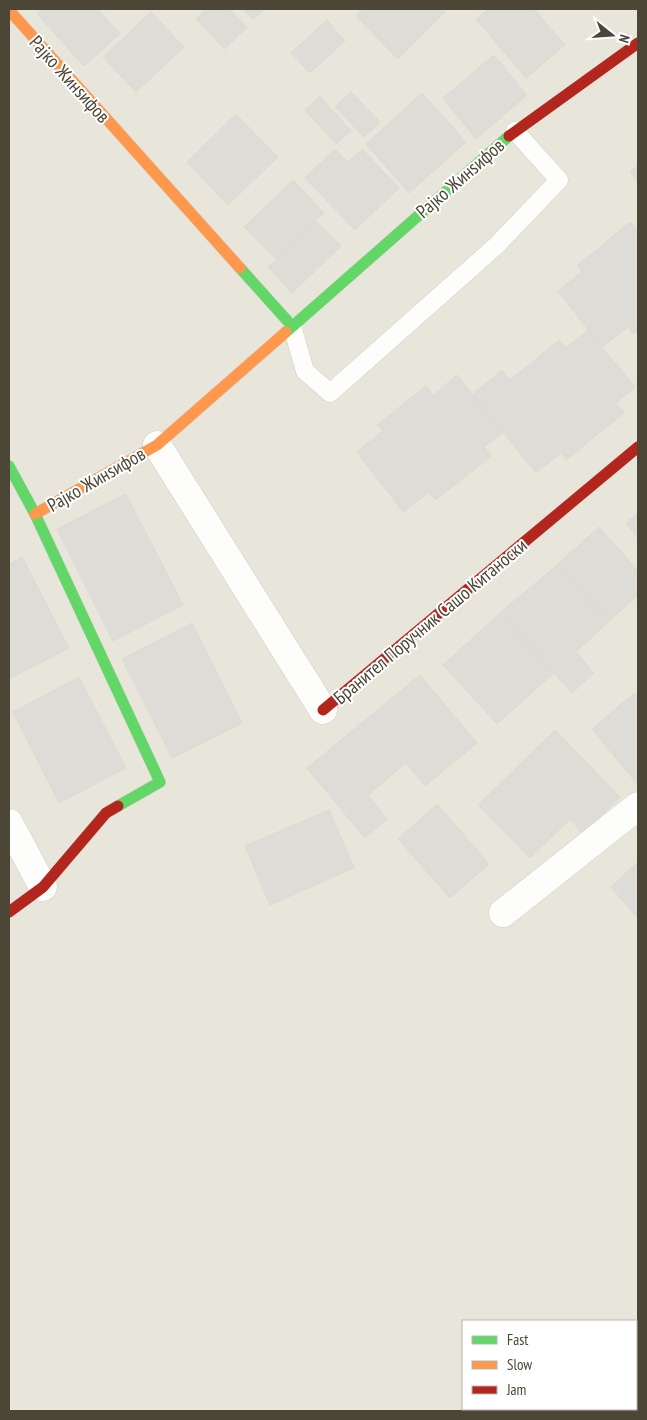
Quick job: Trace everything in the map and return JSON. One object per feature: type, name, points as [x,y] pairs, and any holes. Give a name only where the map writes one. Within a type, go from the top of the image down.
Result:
[{"type":"street","name":"Рајко Жинѕифов","points":[[9,10],[292,326]]},
{"type":"street","name":"Рајко Жинѕифов","points":[[35,514],[157,445],[514,131],[638,42]]},
{"type":"street","name":"Бранител Поручник Сашо Китаноски","points":[[157,445],[323,710],[638,447]]},
{"type":"street","name":"Рајко Жинѕифов","points":[[9,466],[35,514],[160,782],[106,813],[43,887]]},
{"type":"street","points":[[503,913],[638,806]]},
{"type":"street","points":[[9,823],[43,887],[9,912]]},
{"type":"lane","points":[[292,326],[305,371],[330,393],[497,246],[559,180],[514,131]]},
{"type":"shaded area","points":[[9,9],[638,9],[638,1411],[9,1411]]},
{"type":"building","points":[[43,9],[98,9],[120,34],[84,66],[37,14]]},
{"type":"building","points":[[206,9],[229,9],[247,27],[225,49],[196,19]]},
{"type":"building","points":[[243,9],[265,9],[253,19]]},
{"type":"building","points":[[363,9],[442,9],[445,12],[398,59],[356,16]]},
{"type":"building","points":[[488,9],[534,9],[565,45],[526,78],[476,19]]},
{"type":"building","points":[[151,12],[184,47],[136,92],[103,57]]},
{"type":"building","points":[[327,20],[345,41],[310,73],[291,53]]},
{"type":"building","points":[[494,55],[527,95],[476,139],[443,98]]},
{"type":"building","points":[[351,92],[380,122],[364,137],[335,107]]},
{"type":"building","points":[[422,93],[466,142],[409,193],[366,144]]},
{"type":"building","points":[[320,96],[351,131],[336,144],[305,110]]},
{"type":"building","points":[[236,114],[278,157],[228,205],[187,162]]},
{"type":"building","points":[[335,149],[348,162],[362,149],[399,188],[355,230],[305,178]]},
{"type":"building","points":[[638,166],[638,182],[630,172]]},
{"type":"building","points":[[293,180],[324,213],[276,259],[244,227]]},
{"type":"building","points":[[316,221],[341,246],[292,293],[268,267]]},
{"type":"building","points":[[630,222],[637,231],[638,229],[638,330],[633,334],[628,327],[602,347],[558,291],[582,272],[577,266]]},
{"type":"building","points":[[588,330],[635,387],[616,403],[624,413],[566,460],[561,453],[536,473],[472,395],[502,370],[510,380],[559,340],[566,348]]},
{"type":"building","points":[[457,375],[502,433],[484,447],[492,456],[435,500],[429,492],[403,512],[357,452],[383,431],[377,425],[426,386],[433,395]]},
{"type":"building","points":[[126,494],[183,605],[113,641],[57,529]]},
{"type":"building","points":[[638,513],[638,538],[626,523]]},
{"type":"building","points":[[599,527],[638,571],[638,595],[608,622],[558,564]]},
{"type":"building","points":[[22,557],[69,648],[9,679],[9,564]]},
{"type":"building","points":[[558,564],[608,622],[576,652],[594,673],[572,693],[500,613]]},
{"type":"building","points":[[500,613],[554,673],[497,724],[443,665]]},
{"type":"building","points":[[192,623],[242,723],[172,758],[122,659]]},
{"type":"building","points":[[420,675],[477,743],[425,786],[406,763],[368,795],[387,819],[365,838],[307,768]]},
{"type":"building","points":[[79,677],[126,768],[59,803],[13,712]]},
{"type":"building","points":[[634,693],[638,698],[638,785],[592,729]]},
{"type":"building","points":[[555,730],[620,797],[583,834],[570,819],[530,858],[478,805]]},
{"type":"building","points":[[437,804],[489,864],[450,898],[398,839]]},
{"type":"building","points":[[329,810],[354,868],[270,905],[245,846]]},
{"type":"building","points":[[638,862],[638,918],[611,887]]},
{"type":"traffic: fast","points":[[286,332],[509,136]]},
{"type":"traffic: fast","points":[[240,268],[292,326]]},
{"type":"traffic: fast","points":[[9,466],[35,514],[160,782],[118,806]]},
{"type":"traffic: slow","points":[[9,10],[240,268]]},
{"type":"traffic: slow","points":[[35,514],[157,445],[286,332]]},
{"type":"traffic: jam","points":[[509,136],[638,43]]},
{"type":"traffic: jam","points":[[323,710],[638,447]]},
{"type":"traffic: jam","points":[[9,912],[43,887],[106,813],[118,806]]}]
